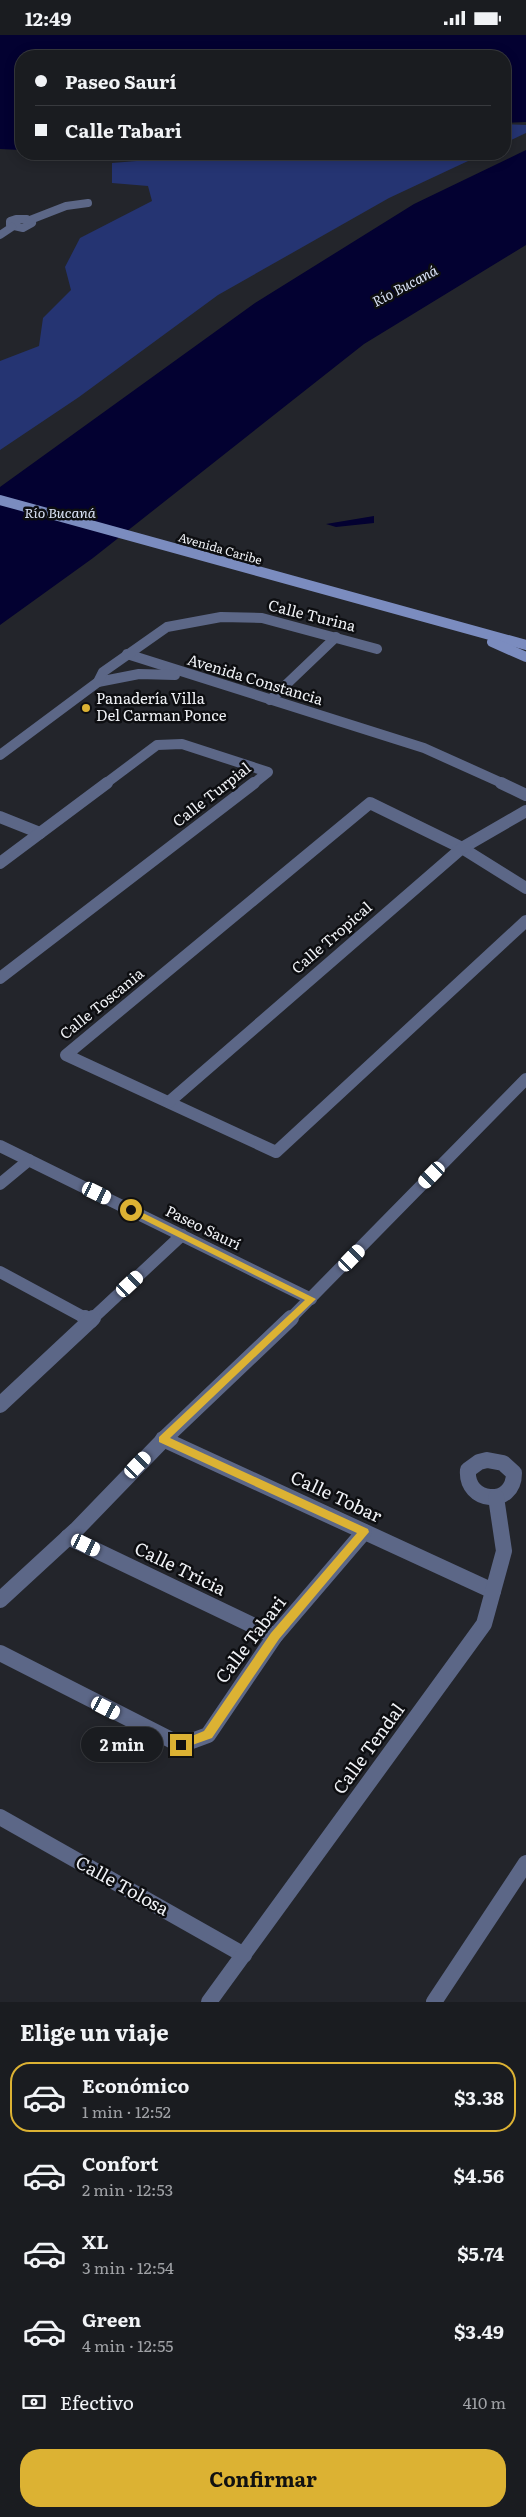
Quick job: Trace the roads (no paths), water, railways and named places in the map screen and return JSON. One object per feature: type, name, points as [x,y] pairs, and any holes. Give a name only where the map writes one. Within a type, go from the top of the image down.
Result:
[{"type":"street","points":[[0,235],[12,227],[29,226],[32,223],[30,220],[66,206],[88,203]]},
{"type":"street","name":"Avenida Caribe","points":[[0,500],[526,645]]},
{"type":"street","name":"Calle Turina","points":[[127,655],[167,627],[221,617],[262,618],[377,649]]},
{"type":"street","name":"Avenida Caribe","points":[[434,620],[526,657]]},
{"type":"street","points":[[270,700],[336,637]]},
{"type":"street","points":[[0,755],[98,681],[103,673],[127,655]]},
{"type":"street","name":"Avenida Constancia","points":[[127,655],[424,749],[484,773],[526,795]]},
{"type":"street","points":[[98,681],[140,674],[187,675]]},
{"type":"street","name":"Calle Turpial","points":[[0,863],[157,745],[182,744],[268,772],[0,979]]},
{"type":"street","name":"Calle Toscania","points":[[526,888],[462,848],[370,803],[66,1055],[276,1152],[526,921]]},
{"type":"street","name":"Calle Tropical","points":[[169,1103],[462,848],[526,811]]},
{"type":"street","points":[[0,817],[40,833]]},
{"type":"street","points":[[0,1600],[68,1537],[163,1439],[311,1299],[526,1079]]},
{"type":"street","name":"Paseo Saurí","points":[[0,1146],[311,1299]]},
{"type":"street","points":[[0,1184],[29,1160]]},
{"type":"street","points":[[0,1405],[182,1235]]},
{"type":"street","points":[[0,1272],[90,1321]]},
{"type":"street","name":"Calle Tobar","points":[[163,1439],[493,1591]]},
{"type":"street","name":"Calle Tendal","points":[[209,2002],[484,1624],[504,1551],[496,1497]]},
{"type":"street","name":"Calle Tabari","points":[[0,1653],[158,1735],[181,1745],[208,1735],[275,1636],[364,1532]]},
{"type":"street","name":"Calle Tricia","points":[[68,1537],[275,1636]]},
{"type":"street","name":"Calle Tolosa","points":[[0,1817],[244,1955]]},
{"type":"street","points":[[434,2002],[526,1863]]},
{"type":"water","points":[[0,35],[526,35],[526,122],[511,123],[511,50],[15,50],[15,150],[0,149]]},
{"type":"water","name":"Río Bucaná","points":[[526,150],[526,245],[364,344],[93,558],[0,625],[0,487],[255,303],[414,204],[505,160],[511,160],[511,157]]},
{"type":"water","points":[[374,516],[374,523],[336,527],[326,524]]},
{"type":"place","name":"Panadería Villa Del Carman Ponce","points":[[86,708]]}]
